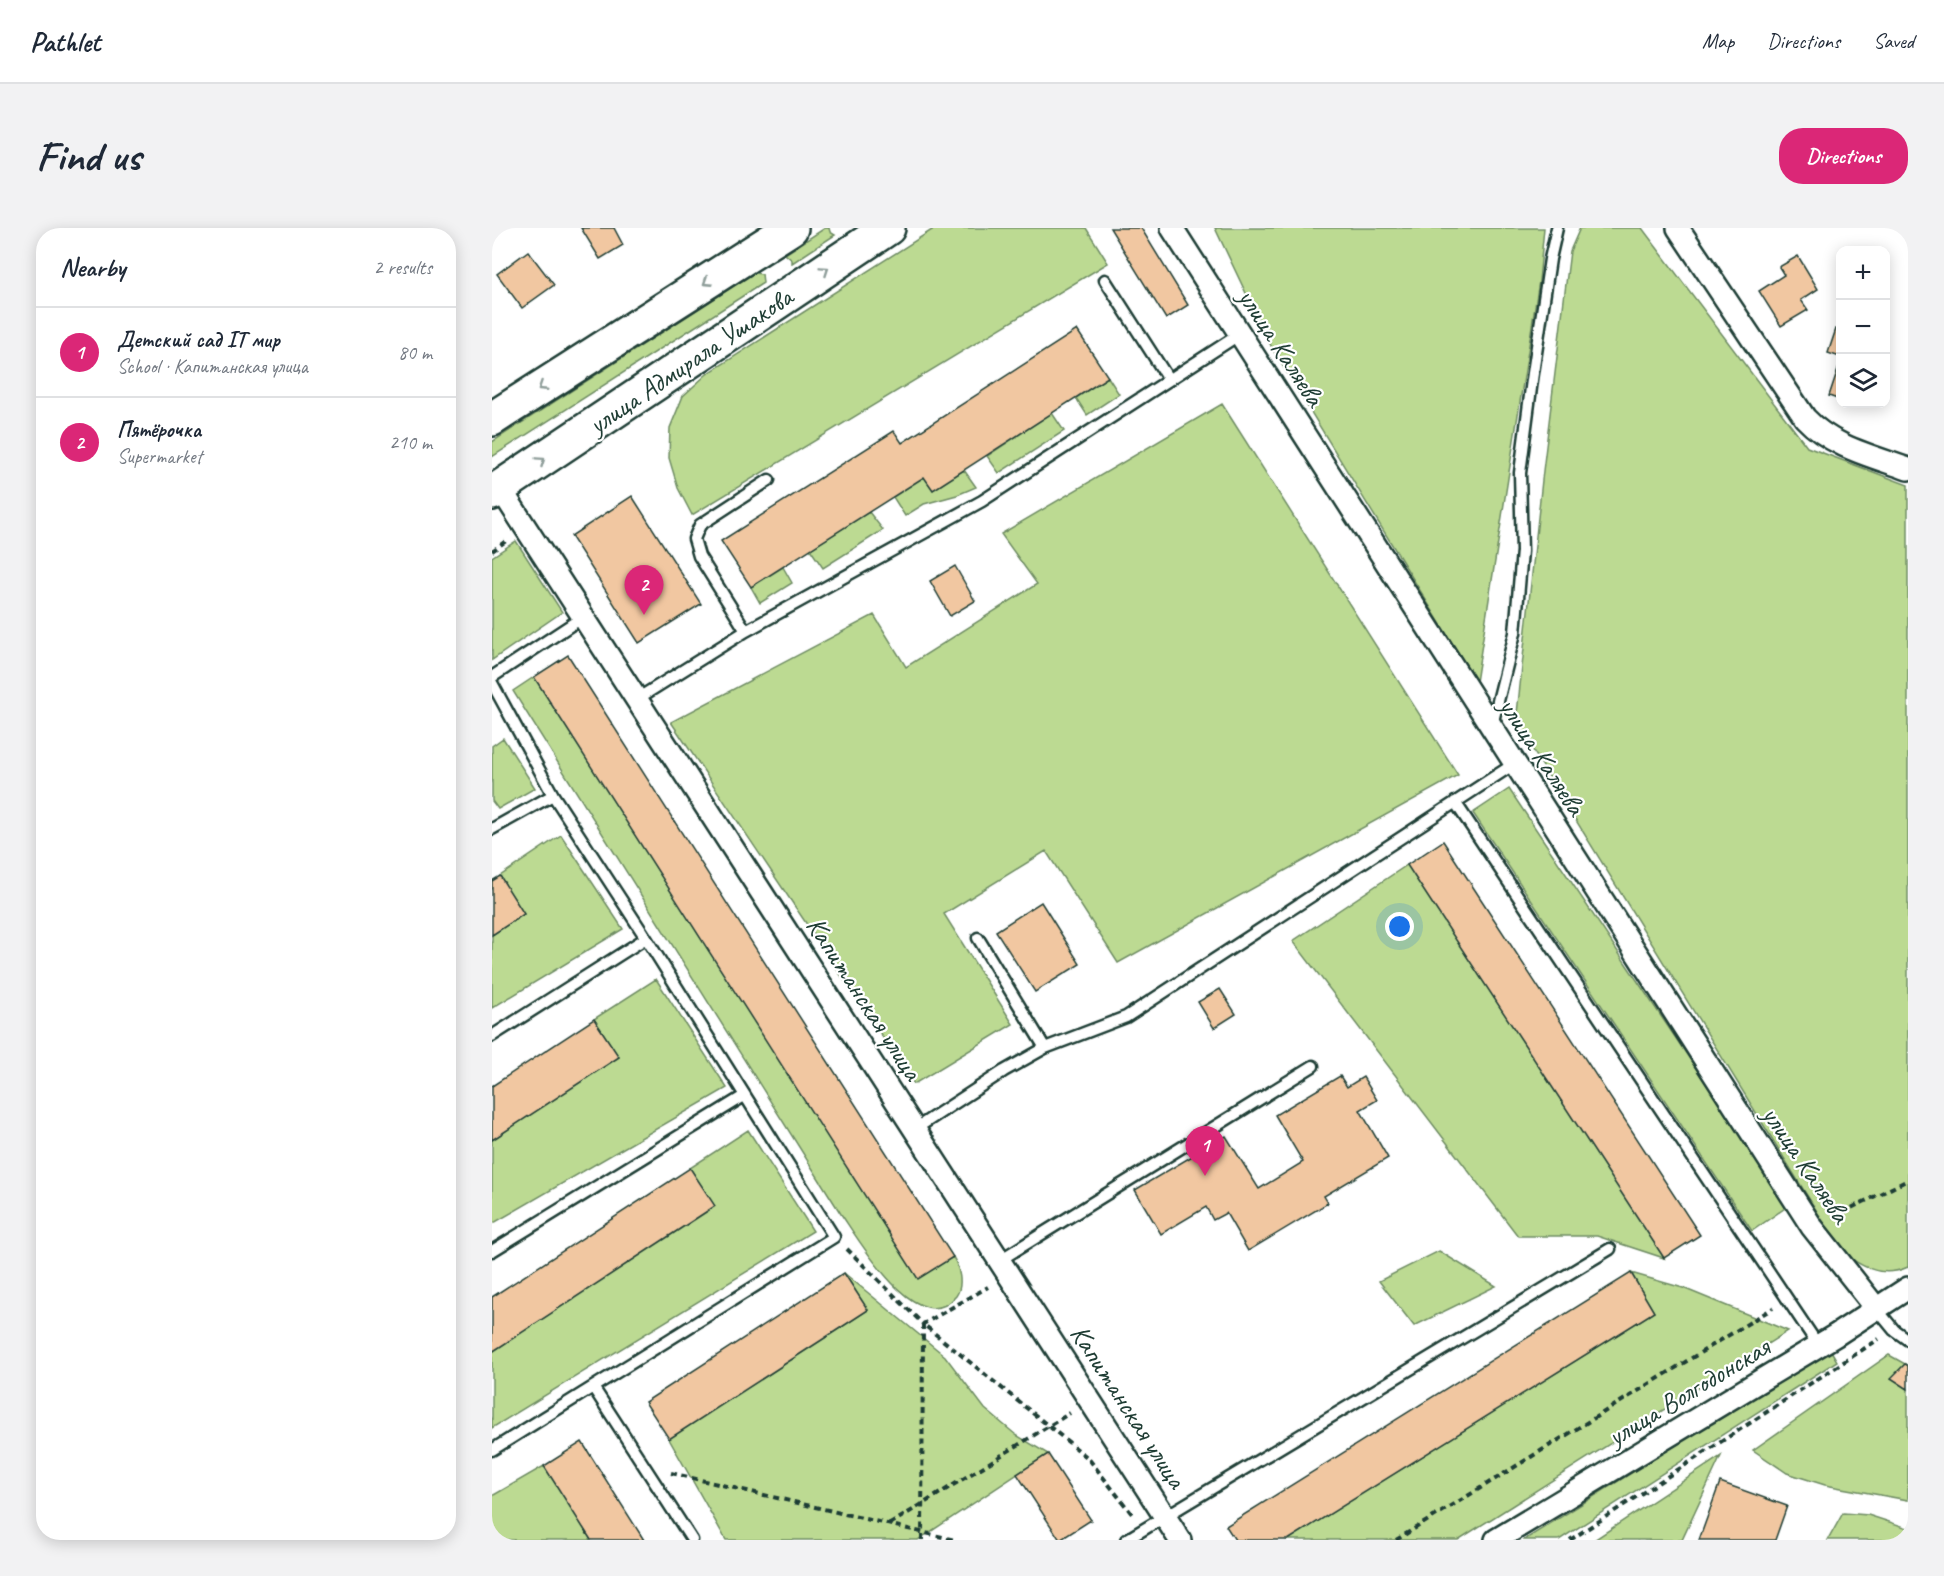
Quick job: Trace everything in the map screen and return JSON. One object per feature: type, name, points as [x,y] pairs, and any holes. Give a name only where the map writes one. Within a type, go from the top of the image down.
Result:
[{"type":"main road","name":"улица Адмирала Ушакова","points":[[492,419],[791,228]]},
{"type":"main road","name":"улица Адмирала Ушакова","points":[[496,490],[777,302],[872,230]]},
{"type":"main road","points":[[750,255],[768,259],[779,269],[782,285],[777,302]]},
{"type":"street","name":"улица Каляева","points":[[1172,228],[1812,1227],[1876,1308]]},
{"type":"street","points":[[1678,228],[1805,418],[1816,430],[1831,440],[1908,469]]},
{"type":"street","name":"Капитанская улица","points":[[496,490],[637,699],[1180,1540]]},
{"type":"street","name":"улица Волгодонская","points":[[1496,1540],[1836,1335],[1908,1288]]},
{"type":"lane","points":[[1491,728],[1515,633],[1522,551],[1520,474],[1535,358],[1557,228]]},
{"type":"lane","points":[[1105,280],[1169,380]]},
{"type":"lane","points":[[637,699],[746,631],[982,501],[1240,334]]},
{"type":"lane","points":[[746,631],[699,556],[694,539],[700,525],[769,480]]},
{"type":"lane","points":[[492,677],[582,617]]},
{"type":"lane","points":[[492,683],[552,795],[834,1237],[492,1450]]},
{"type":"lane","points":[[915,1129],[1004,1071],[1045,1048],[1126,1017],[1514,764]]},
{"type":"lane","points":[[492,830],[552,795]]},
{"type":"lane","points":[[1455,802],[1818,1346]]},
{"type":"lane","points":[[492,1036],[645,938]]},
{"type":"lane","points":[[978,938],[1045,1048]]},
{"type":"lane","points":[[1005,1267],[1312,1066]]},
{"type":"lane","points":[[492,1251],[744,1096]]},
{"type":"lane","points":[[1126,1540],[1610,1249]]},
{"type":"lane","points":[[1876,1308],[1894,1330],[1908,1340]]},
{"type":"lane","points":[[592,1387],[692,1540]]},
{"type":"path","points":[[1812,1227],[1908,1180]]},
{"type":"path","points":[[834,1237],[923,1324],[1088,1458],[1144,1530]]},
{"type":"path","points":[[923,1324],[1005,1267]]},
{"type":"path","points":[[1396,1540],[1786,1300]]},
{"type":"path","points":[[922,1540],[923,1324]]},
{"type":"path","points":[[1570,1540],[1894,1330]]},
{"type":"path","points":[[1836,1335],[1851,1358]]},
{"type":"path","points":[[890,1524],[1091,1400]]},
{"type":"path","points":[[644,1467],[955,1540]]},
{"type":"green space","points":[[825,228],[829,228],[830,232],[835,235],[792,263],[792,260],[785,254]]},
{"type":"green space","points":[[935,228],[1086,228],[1108,263],[692,515],[678,488],[669,458],[670,428],[683,396],[707,374]]},
{"type":"green space","points":[[1215,228],[1544,228],[1539,281],[1476,682],[1273,350]]},
{"type":"green space","points":[[1580,228],[1642,228],[1807,447],[1908,485],[1908,1267],[1889,1272],[1871,1269],[1855,1261],[1840,1249],[1516,723],[1543,471],[1570,251]]},
{"type":"green space","points":[[754,273],[762,274],[763,283],[492,457],[492,442]]},
{"type":"green space","points":[[1108,377],[1119,394],[1087,415],[1076,398]]},
{"type":"green space","points":[[1222,404],[1458,775],[1118,963],[1046,851],[944,914],[1013,1024],[914,1084],[671,722],[874,615],[906,667],[1037,584],[1001,534]]},
{"type":"green space","points":[[1052,413],[1064,431],[999,473],[987,456]]},
{"type":"green space","points":[[964,470],[976,487],[924,504],[905,516],[893,497],[924,477],[933,490]]},
{"type":"green space","points":[[869,512],[883,530],[823,568],[810,549]]},
{"type":"green space","points":[[516,541],[562,612],[492,660],[492,557]]},
{"type":"green space","points":[[783,567],[792,583],[760,603],[751,587]]},
{"type":"green space","points":[[534,677],[918,1278],[953,1257],[959,1271],[960,1287],[956,1296],[941,1307],[925,1306],[908,1297],[891,1282],[875,1264],[841,1214],[513,691]]},
{"type":"green space","points":[[503,738],[535,788],[498,809],[492,801],[492,746]]},
{"type":"green space","points":[[1509,789],[1788,1206],[1752,1231],[1473,813]]},
{"type":"green space","points":[[561,835],[623,929],[492,1008],[492,935],[524,914],[500,876]]},
{"type":"green space","points":[[1407,865],[1664,1258],[1597,1236],[1518,1236],[1293,941]]},
{"type":"green space","points":[[656,979],[727,1088],[492,1224],[492,1140],[619,1057],[594,1019]]},
{"type":"green space","points":[[748,1130],[813,1231],[492,1428],[492,1352],[714,1207],[690,1168]]},
{"type":"green space","points":[[1439,1251],[1496,1286],[1414,1326],[1379,1281]]},
{"type":"green space","points":[[844,1273],[945,1356],[985,1409],[1016,1435],[1048,1454],[918,1540],[726,1540],[669,1439],[868,1310]]},
{"type":"green space","points":[[1631,1273],[1683,1288],[1788,1331],[1458,1540],[1288,1540],[1654,1312]]},
{"type":"green space","points":[[1830,1349],[1837,1361],[1559,1540],[1524,1540]]},
{"type":"green space","points":[[1889,1355],[1905,1364],[1892,1378],[1908,1389],[1908,1500],[1825,1485],[1787,1473],[1753,1450]]},
{"type":"green space","points":[[1721,1456],[1682,1540],[1594,1540]]},
{"type":"green space","points":[[544,1466],[591,1540],[492,1540],[492,1496]]},
{"type":"green space","points":[[1843,1513],[1868,1515],[1908,1528],[1908,1540],[1828,1540]]},
{"type":"building","points":[[581,228],[614,228],[623,245],[600,259]]},
{"type":"building","points":[[1110,228],[1141,228],[1188,305],[1166,319]]},
{"type":"building","points":[[528,251],[554,285],[522,308],[497,274]]},
{"type":"building","points":[[1798,256],[1818,289],[1801,300],[1808,310],[1781,326],[1759,291],[1784,275],[1779,267]]},
{"type":"building","points":[[1836,329],[1836,356],[1828,353]]},
{"type":"building","points":[[1077,330],[1108,377],[933,490],[924,477],[751,587],[721,541],[894,431],[902,443]]},
{"type":"building","points":[[1836,375],[1836,399],[1829,396]]},
{"type":"building","points":[[632,496],[701,604],[639,643],[571,536]]},
{"type":"building","points":[[955,566],[975,601],[950,616],[930,581]]},
{"type":"building","points":[[568,655],[953,1257],[918,1279],[534,677]]},
{"type":"building","points":[[1443,841],[1700,1235],[1664,1258],[1407,865]]},
{"type":"building","points":[[500,876],[524,914],[492,935],[492,881]]},
{"type":"building","points":[[1041,902],[1080,964],[1035,992],[996,931]]},
{"type":"building","points":[[1220,989],[1236,1014],[1214,1028],[1198,1002]]},
{"type":"building","points":[[594,1019],[619,1057],[492,1140],[492,1086]]},
{"type":"building","points":[[1340,1076],[1347,1087],[1363,1077],[1377,1100],[1360,1110],[1388,1158],[1324,1196],[1328,1203],[1248,1251],[1226,1213],[1213,1220],[1206,1207],[1161,1234],[1135,1190],[1226,1136],[1259,1189],[1303,1162],[1275,1115]]},
{"type":"building","points":[[690,1168],[715,1206],[492,1352],[492,1297]]},
{"type":"building","points":[[844,1273],[868,1310],[669,1439],[645,1402]]},
{"type":"building","points":[[1631,1273],[1654,1312],[1288,1540],[1235,1540],[1226,1526]]},
{"type":"building","points":[[1905,1364],[1908,1366],[1908,1389],[1891,1378]]},
{"type":"building","points":[[582,1442],[644,1540],[591,1540],[544,1466]]},
{"type":"building","points":[[1048,1454],[1091,1520],[1060,1540],[1017,1474]]},
{"type":"building","points":[[1720,1482],[1787,1506],[1775,1540],[1699,1540]]},
{"type":"place","name":"Пятёрочка","points":[[644,615]]},
{"type":"place","name":"Детский сад IT мир","points":[[1205,1176]]}]
